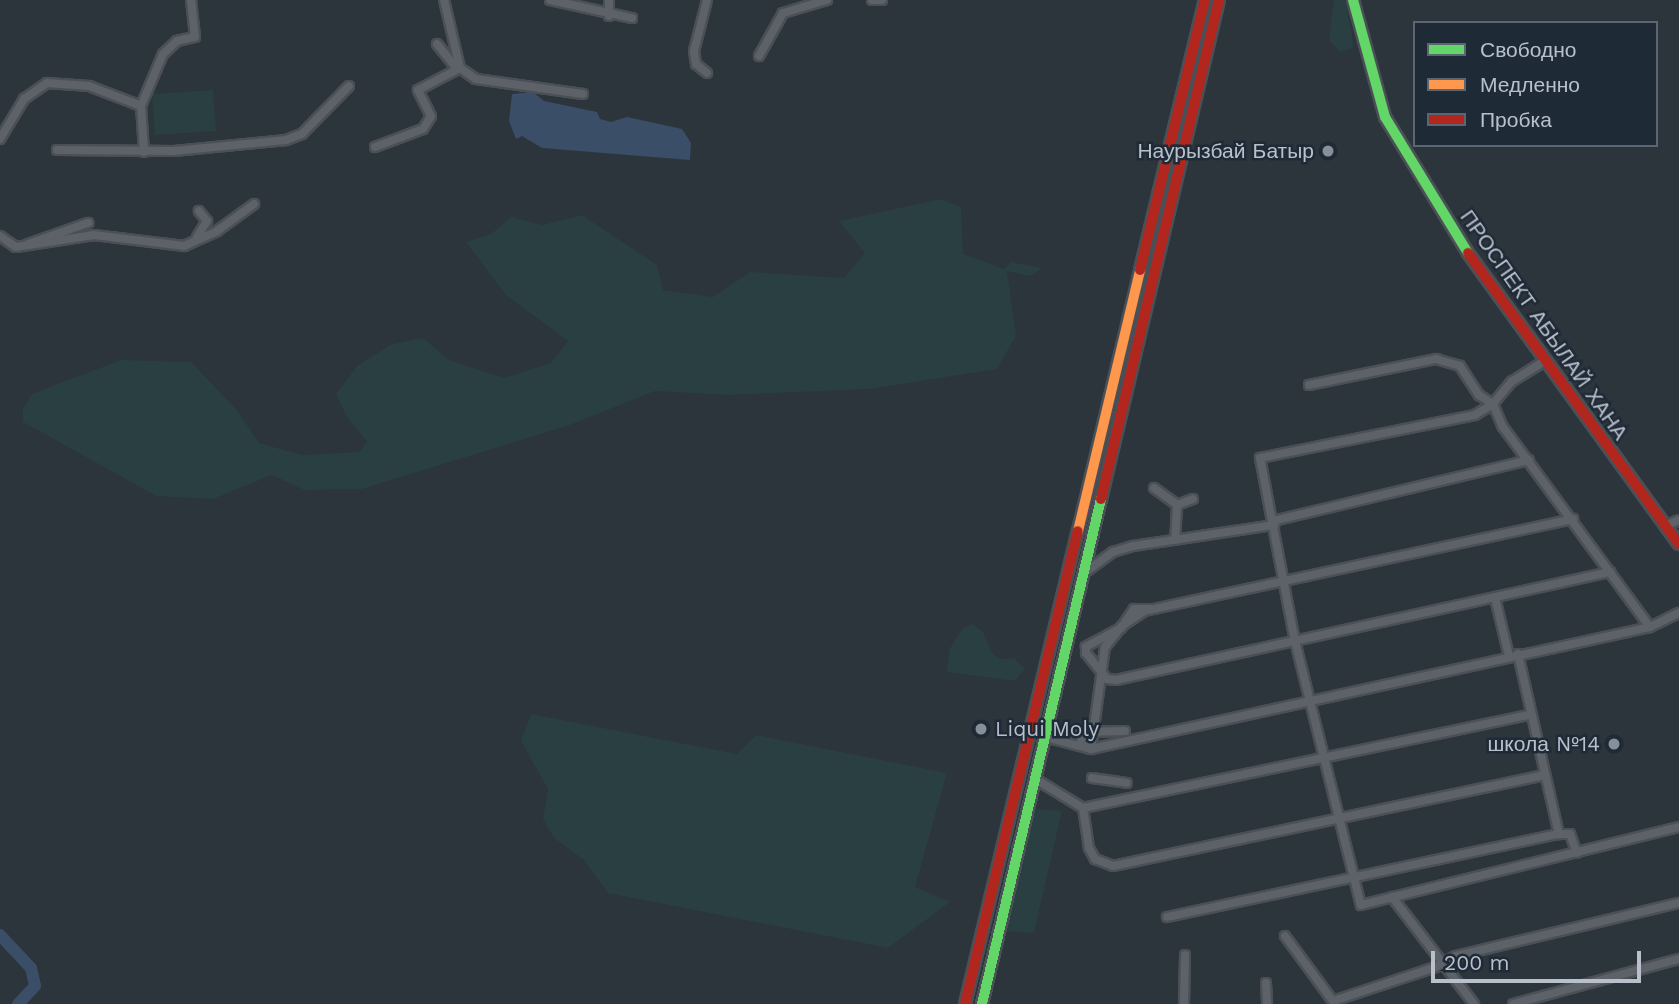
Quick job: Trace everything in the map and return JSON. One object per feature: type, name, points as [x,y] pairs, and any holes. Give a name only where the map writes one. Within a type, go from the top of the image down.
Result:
[{"type":"main road","points":[[965,1004],[1205,0]]},
{"type":"main road","points":[[982,1004],[1219,0]]},
{"type":"main road","name":"ПРОСПЕКТ АБЫЛАЙ ХАНА","points":[[1353,0],[1385,117],[1449,225],[1543,362],[1679,544]]},
{"type":"street","points":[[144,152],[141,106],[163,54],[177,41],[195,37],[191,0]]},
{"type":"street","points":[[444,0],[459,68]]},
{"type":"street","points":[[550,0],[609,16],[632,18]]},
{"type":"street","points":[[609,0],[609,16]]},
{"type":"street","points":[[707,0],[694,51],[696,64],[707,73]]},
{"type":"street","points":[[759,56],[783,13],[827,0]]},
{"type":"street","points":[[872,0],[882,0]]},
{"type":"street","points":[[437,44],[459,68],[476,79],[583,94]]},
{"type":"street","points":[[375,147],[424,129],[431,116],[418,90],[459,68]]},
{"type":"street","points":[[0,139],[23,99],[47,83],[89,86],[141,106]]},
{"type":"street","points":[[57,150],[144,152],[295,137],[349,86]]},
{"type":"street","points":[[0,236],[23,247],[94,235],[186,246],[225,226],[254,204]]},
{"type":"street","points":[[186,246],[205,229],[206,216],[199,211]]},
{"type":"street","points":[[23,247],[88,223]]},
{"type":"street","points":[[1309,385],[1444,359],[1460,366],[1479,395],[1493,404],[1503,427],[1650,627]]},
{"type":"street","points":[[1543,362],[1512,381],[1493,404],[1475,415],[1260,458],[1295,641],[1327,760],[1353,879],[1361,905],[1679,827]]},
{"type":"street","points":[[1082,575],[1113,552],[1273,523],[1529,460]]},
{"type":"street","points":[[1154,488],[1177,505]]},
{"type":"street","points":[[1177,505],[1193,499]]},
{"type":"street","points":[[1175,540],[1177,505]]},
{"type":"street","points":[[1573,519],[1151,609],[1086,647],[1100,672],[1116,681],[1610,572]]},
{"type":"street","points":[[1665,526],[1679,520]]},
{"type":"street","points":[[1495,598],[1531,714],[1543,775],[1559,834]]},
{"type":"street","points":[[1045,737],[1091,746],[1650,627],[1679,613]]},
{"type":"street","points":[[1091,746],[1105,647],[1121,628]]},
{"type":"street","points":[[1037,780],[1083,808],[1119,797],[1132,799],[1327,760],[1531,714]]},
{"type":"street","points":[[1091,732],[1125,732]]},
{"type":"street","points":[[1083,808],[1089,848],[1095,859],[1113,866],[1543,775]]},
{"type":"street","points":[[1092,778],[1111,784],[1132,799]]},
{"type":"street","points":[[1111,784],[1127,783]]},
{"type":"street","points":[[1167,917],[1559,834],[1570,834],[1577,853]]},
{"type":"street","points":[[1392,897],[1445,961],[1471,1003]]},
{"type":"street","points":[[1285,936],[1334,1002],[1445,961],[1679,903]]},
{"type":"street","points":[[1184,1004],[1185,955]]},
{"type":"street","points":[[1513,1004],[1679,959]]},
{"type":"street","points":[[1266,984],[1267,1004]]},
{"type":"green space","points":[[1334,0],[1345,0],[1352,34],[1353,48],[1340,52],[1329,40]]},
{"type":"green space","points":[[213,90],[216,131],[155,135],[152,94]]},
{"type":"green space","points":[[941,199],[961,207],[963,254],[1004,269],[1011,262],[1043,268],[1030,276],[1007,271],[1016,336],[997,369],[870,389],[728,395],[655,391],[570,425],[362,489],[304,490],[272,475],[213,499],[156,496],[23,422],[23,409],[32,394],[121,360],[191,362],[237,410],[259,443],[302,455],[359,452],[367,442],[347,417],[336,394],[358,365],[392,344],[423,338],[449,360],[504,378],[551,363],[568,341],[506,295],[466,242],[491,234],[511,217],[542,225],[582,215],[657,265],[663,290],[713,297],[750,272],[844,278],[865,253],[839,221]]},
{"type":"green space","points":[[973,624],[983,632],[993,654],[1000,659],[1014,658],[1025,669],[1014,681],[947,672],[949,650],[962,629]]},
{"type":"green space","points":[[531,714],[737,754],[756,735],[947,773],[915,887],[950,902],[888,948],[608,893],[584,860],[554,838],[543,819],[548,789],[521,741]]},
{"type":"green space","points":[[1033,811],[1062,811],[1034,933],[1003,931]]},
{"type":"water","points":[[533,92],[544,101],[597,112],[600,119],[611,122],[627,117],[682,129],[691,143],[690,160],[542,148],[522,136],[516,139],[509,121],[512,94]]},
{"type":"waterway","points":[[0,935],[31,968],[35,986],[18,1004]]},
{"type":"traffic: fast","points":[[1353,0],[1385,117],[1468,253]]},
{"type":"traffic: fast","points":[[982,1004],[1101,499]]},
{"type":"traffic: slow","points":[[1078,531],[1140,270]]},
{"type":"traffic: jam","points":[[1140,270],[1205,0]]},
{"type":"traffic: jam","points":[[1101,499],[1219,0]]},
{"type":"traffic: jam","points":[[1468,253],[1679,544]]},
{"type":"traffic: jam","points":[[965,1004],[1078,531]]},
{"type":"place","name":"Наурызбай Батыр","points":[[1328,151]]},
{"type":"place","name":"Liqui Moly","points":[[981,729]]},
{"type":"place","name":"школа №14","points":[[1614,744]]}]
